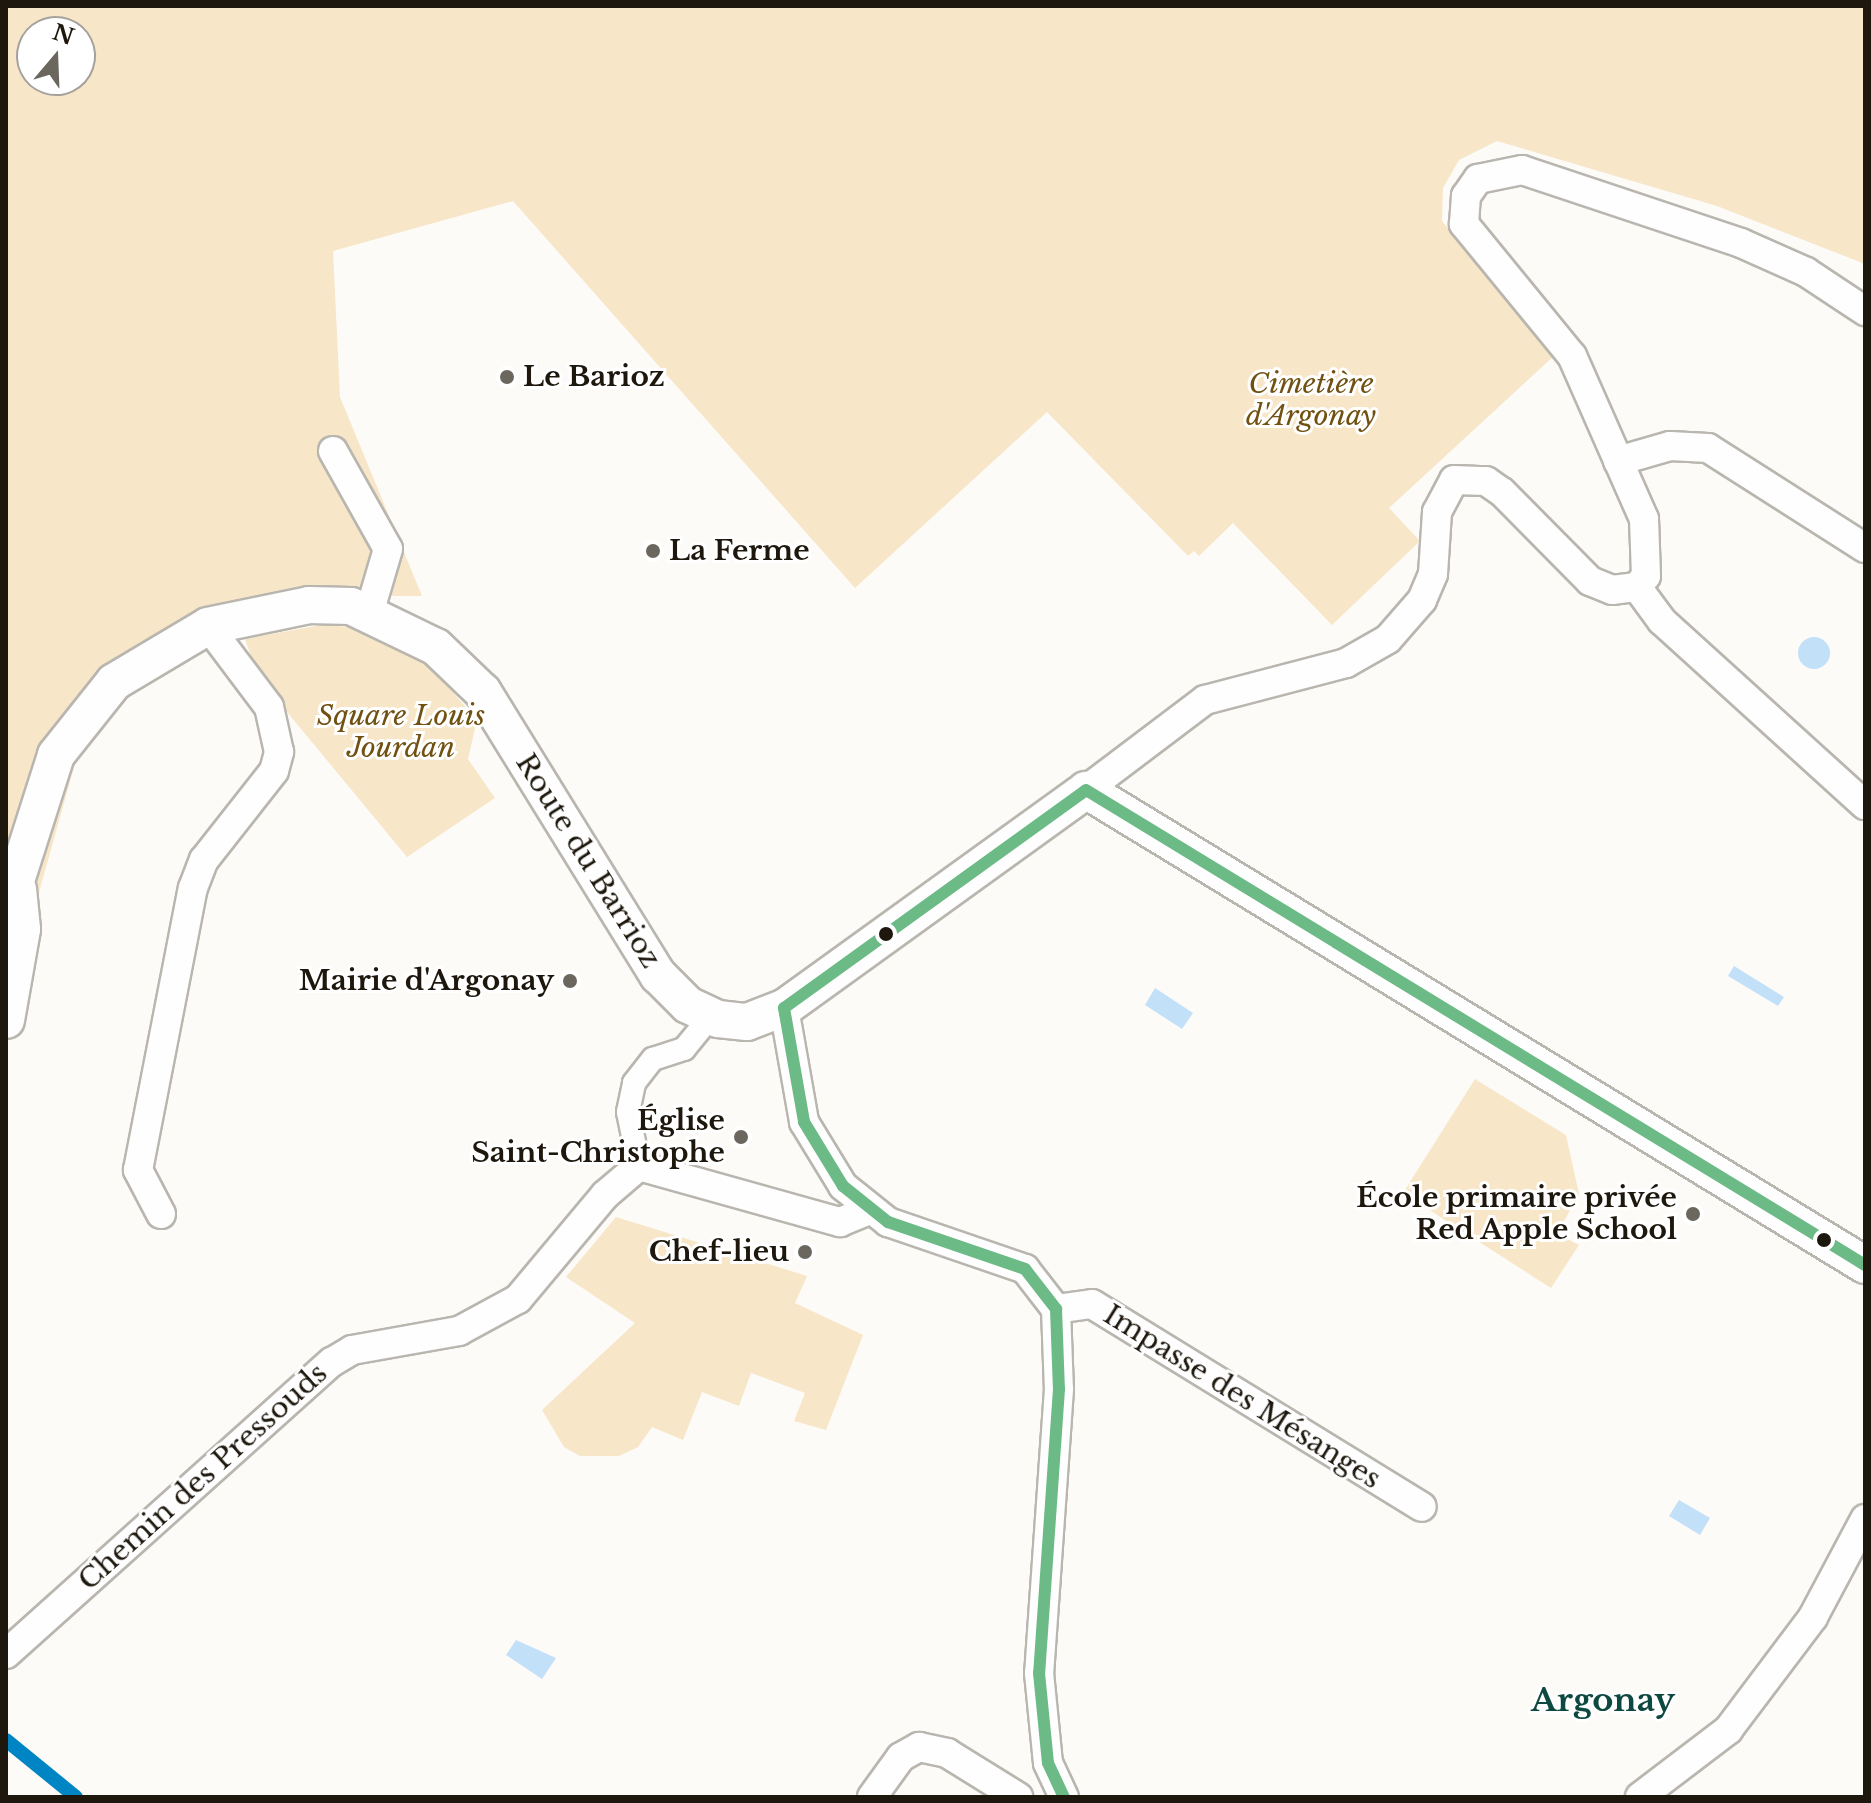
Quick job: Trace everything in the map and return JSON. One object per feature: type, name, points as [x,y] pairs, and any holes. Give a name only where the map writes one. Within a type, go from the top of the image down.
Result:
[{"type":"street","points":[[1637,587],[1651,560],[1649,540],[1618,461],[1558,333],[1464,224],[1466,196],[1478,179],[1522,170],[1741,243],[1806,272],[1865,311]]},
{"type":"street","points":[[1618,461],[1670,446],[1708,448],[1865,548]]},
{"type":"street","points":[[333,451],[388,549],[370,610]]},
{"type":"street","points":[[869,1210],[840,1222],[639,1166],[628,1112],[634,1083],[653,1059],[684,1049],[699,1010],[747,1022],[784,1008],[1205,700],[1346,663],[1388,639],[1422,600],[1433,574],[1437,512],[1454,480],[1467,477],[1502,492],[1590,581],[1637,587],[1662,621],[1865,805]]},
{"type":"street","name":"Route du Barrioz","points":[[6,1020],[22,929],[12,900],[42,787],[74,725],[114,682],[208,626],[309,605],[370,610],[436,647],[483,692],[658,975],[699,1010]]},
{"type":"street","points":[[161,1214],[138,1170],[193,888],[204,860],[274,771],[279,752],[269,707],[208,626]]},
{"type":"street","points":[[1086,790],[1865,1265]]},
{"type":"street","points":[[784,1008],[804,1122],[843,1186],[869,1210],[1025,1269],[1056,1309],[1059,1389],[1039,1673],[1048,1763],[1061,1796]]},
{"type":"street","name":"Chemin des Pressouds","points":[[6,1654],[332,1362],[352,1350],[459,1331],[518,1299],[605,1195],[639,1166]]},
{"type":"street","name":"Impasse des Mésanges","points":[[1056,1309],[1092,1304],[1422,1507]]},
{"type":"street","points":[[1640,1797],[1728,1730],[1813,1617],[1865,1519]]},
{"type":"street","points":[[872,1797],[901,1757],[919,1747],[947,1753],[1018,1797]]},
{"type":"green space","name":"Cimetière d'Argonay","points":[[6,6],[1865,6],[1865,264],[1717,206],[1497,141],[1459,160],[1443,188],[1442,221],[1555,355],[1389,508],[1420,541],[1332,625],[1233,523],[1199,556],[1194,551],[1188,556],[1047,412],[855,588],[513,201],[333,251],[340,397],[422,596],[318,596],[251,606],[92,703],[6,1010]]},
{"type":"green space","name":"Square Louis Jourdan","points":[[321,625],[352,627],[428,664],[477,720],[468,759],[495,798],[407,857],[258,677],[245,639]]},
{"type":"green space","points":[[1475,1079],[1566,1135],[1579,1194],[1557,1234],[1579,1245],[1551,1288],[1403,1193]]},
{"type":"green space","points":[[616,1217],[807,1276],[795,1303],[863,1335],[826,1430],[794,1421],[805,1393],[751,1373],[739,1406],[702,1392],[683,1440],[652,1427],[638,1447],[619,1456],[580,1456],[564,1447],[542,1410],[635,1323],[566,1277]]},
{"type":"water","points":[[1814,637],[1825,642],[1830,653],[1825,664],[1814,669],[1803,664],[1798,653],[1803,642]]},
{"type":"water","points":[[1734,966],[1784,997],[1778,1006],[1728,976]]},
{"type":"water","points":[[1155,988],[1193,1013],[1182,1029],[1145,1005]]},
{"type":"water","points":[[1679,1500],[1710,1518],[1700,1535],[1669,1516]]},
{"type":"water","points":[[516,1640],[556,1658],[542,1679],[506,1655]]},
{"type":"transit line","points":[[1086,790],[1865,1265]]},
{"type":"transit line","points":[[784,1008],[1086,790]]},
{"type":"transit line","points":[[784,1008],[804,1122],[843,1186],[888,1222],[1025,1269],[1056,1309],[1059,1389],[1039,1673],[1048,1763],[1064,1797]]},
{"type":"transit line","points":[[6,1740],[76,1797]]},
{"type":"place","name":"Le Barioz","points":[[507,377]]},
{"type":"place","name":"La Ferme","points":[[653,551]]},
{"type":"place","name":"Mairie d'Argonay","points":[[570,981]]},
{"type":"place","name":"Église Saint-Christophe","points":[[741,1137]]},
{"type":"place","name":"École primaire privée Red Apple School","points":[[1693,1214]]},
{"type":"place","name":"Chef-lieu","points":[[805,1252]]},
{"type":"district","name":"Argonay","points":[[1603,1700]]}]
